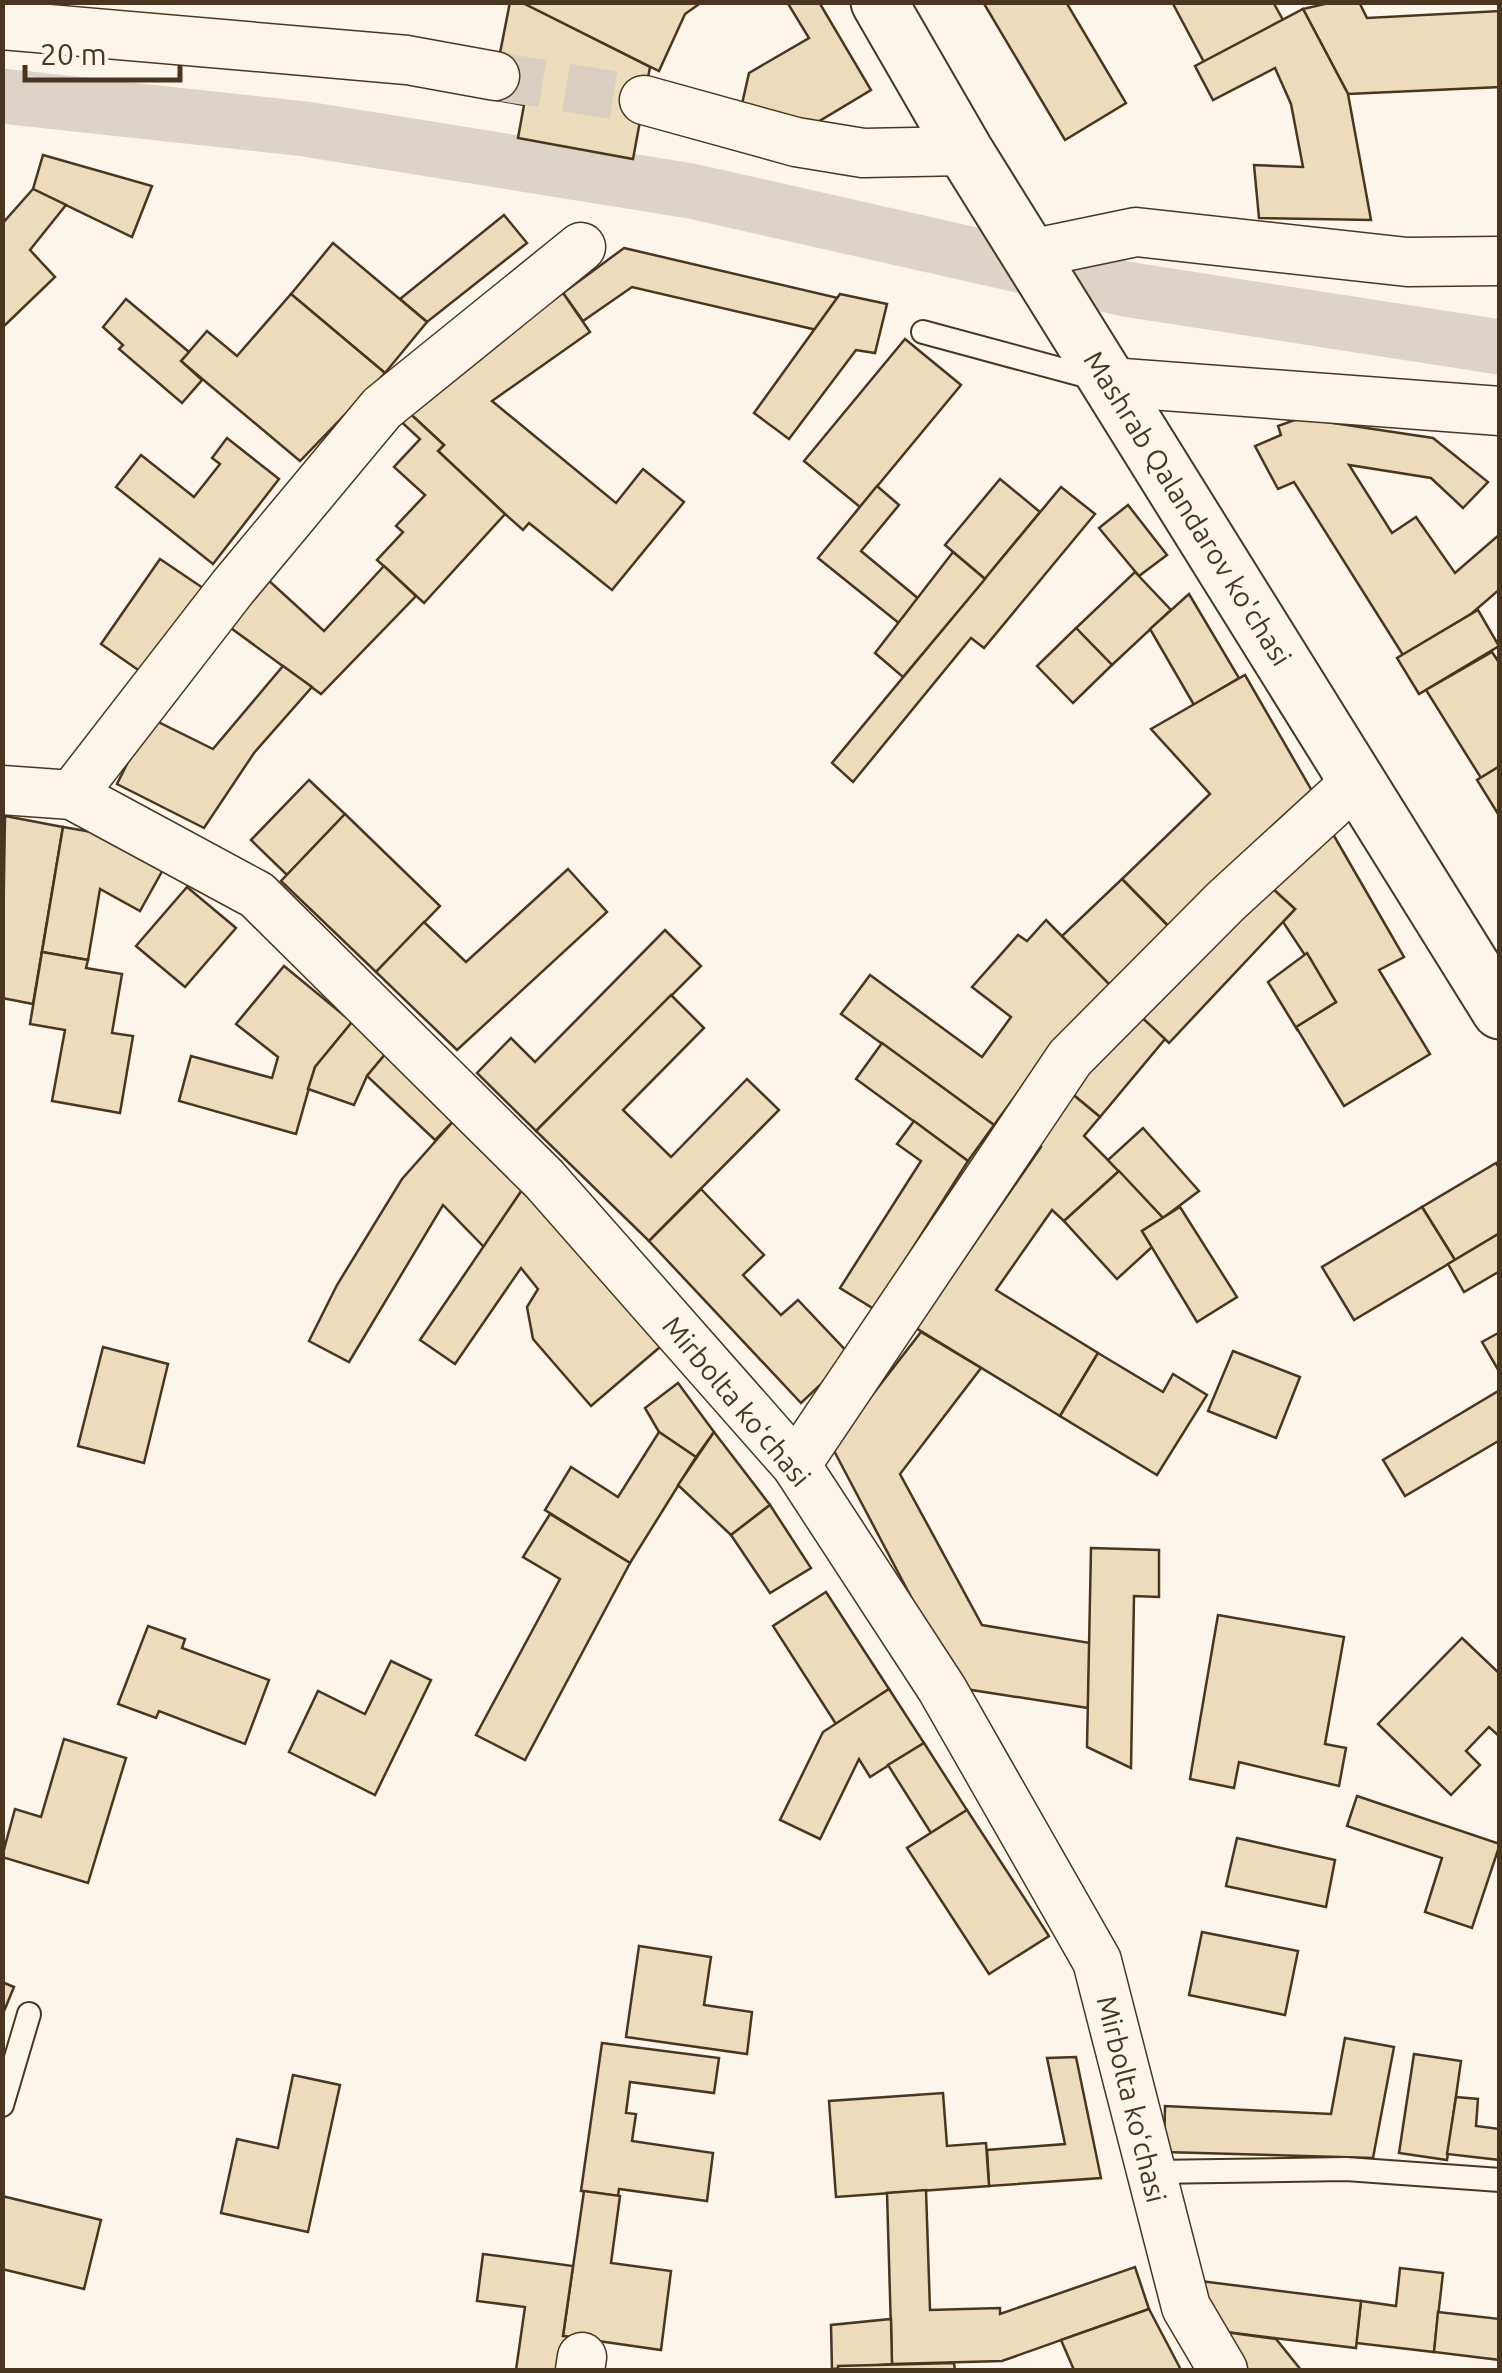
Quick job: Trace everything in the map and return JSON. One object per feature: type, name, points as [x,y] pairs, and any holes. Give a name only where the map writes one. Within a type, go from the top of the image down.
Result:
[{"type":"main road","name":"Mashrab Qalandarov ko'chasi","points":[[878,2],[976,167],[1500,1011]]},
{"type":"street","points":[[2,25],[407,60],[495,76]]},
{"type":"street","points":[[644,100],[813,145],[976,167]]},
{"type":"street","points":[[1030,254],[1136,232],[1407,262],[1500,261]]},
{"type":"street","points":[[72,795],[233,587],[382,408],[581,247]]},
{"type":"street","points":[[1109,380],[1500,411]]},
{"type":"street","points":[[796,1465],[1070,1058],[1226,901],[1357,781]]},
{"type":"street","name":"Mirbolta koʻchasi","points":[[2,790],[72,795],[257,895],[544,1179],[796,1465],[942,1690],[1097,1962],[1186,2307],[1223,2370]]},
{"type":"lane","points":[[923,332],[1109,380]]},
{"type":"lane","points":[[2,2104],[28,2014]]},
{"type":"lane","points":[[1151,2172],[1346,2169],[1500,2180]]},
{"type":"building","points":[[510,2],[521,2],[650,67],[633,159],[518,138],[524,105],[491,99]]},
{"type":"building","points":[[521,2],[702,2],[685,14],[659,71]]},
{"type":"building","points":[[787,2],[819,2],[871,90],[806,129],[742,104],[749,73],[809,38]]},
{"type":"building","points":[[983,2],[1066,2],[1126,103],[1065,140]]},
{"type":"building","points":[[1172,2],[1273,2],[1283,20],[1204,62]]},
{"type":"building","points":[[1333,2],[1359,2],[1367,18],[1500,11],[1500,87],[1348,94],[1303,9]]},
{"type":"building","points":[[1303,9],[1348,94],[1371,220],[1259,218],[1254,165],[1303,167],[1291,104],[1275,68],[1213,100],[1195,66]]},
{"type":"building","points":[[43,155],[152,186],[132,237],[33,189]]},
{"type":"building","points":[[33,189],[66,205],[30,250],[55,277],[2,328],[2,224]]},
{"type":"building","points":[[504,215],[527,243],[427,322],[400,299]]},
{"type":"building","points":[[333,243],[427,322],[385,373],[291,294]]},
{"type":"building","points":[[624,248],[838,298],[817,330],[632,287],[583,321],[563,293]]},
{"type":"building","points":[[563,293],[590,332],[492,401],[616,503],[643,469],[684,502],[612,590],[529,523],[523,530],[438,451],[444,445],[404,408]]},
{"type":"building","points":[[291,294],[385,373],[300,461],[181,361],[207,331],[237,356]]},
{"type":"building","points":[[840,294],[887,304],[875,353],[856,350],[789,439],[754,413]]},
{"type":"building","points":[[126,299],[189,352],[181,361],[202,380],[182,403],[119,349],[123,345],[103,327]]},
{"type":"building","points":[[905,339],[961,385],[860,507],[804,461]]},
{"type":"building","points":[[404,408],[444,445],[438,451],[505,514],[424,603],[377,560],[403,532],[396,526],[425,495],[394,467],[420,439],[396,417]]},
{"type":"building","points":[[1300,418],[1433,438],[1488,482],[1463,508],[1431,478],[1349,465],[1392,533],[1416,517],[1455,573],[1500,534],[1500,589],[1471,614],[1403,655],[1294,482],[1278,489],[1255,446],[1281,435],[1278,426]]},
{"type":"building","points":[[227,438],[279,479],[213,564],[116,487],[141,455],[194,497],[220,464],[212,458]]},
{"type":"building","points":[[1000,479],[1040,512],[985,579],[945,545]]},
{"type":"building","points":[[877,486],[899,505],[861,551],[920,600],[900,624],[818,558]]},
{"type":"building","points":[[1061,487],[1095,514],[984,648],[971,638],[853,782],[832,763]]},
{"type":"building","points":[[1128,505],[1167,555],[1139,576],[1099,528]]},
{"type":"building","points":[[953,552],[985,579],[903,677],[875,653]]},
{"type":"building","points":[[160,559],[203,588],[144,674],[101,644]]},
{"type":"building","points":[[384,566],[416,596],[321,694],[224,623],[266,578],[324,631]]},
{"type":"building","points":[[1135,572],[1171,610],[1112,665],[1076,628]]},
{"type":"building","points":[[1189,594],[1239,678],[1194,705],[1150,629]]},
{"type":"building","points":[[1478,610],[1499,646],[1419,694],[1397,658]]},
{"type":"building","points":[[1076,628],[1112,665],[1073,703],[1037,666]]},
{"type":"building","points":[[1492,652],[1500,664],[1500,766],[1481,778],[1426,690]]},
{"type":"building","points":[[283,666],[312,687],[254,753],[204,828],[117,784],[150,718],[213,749]]},
{"type":"building","points":[[1245,675],[1319,803],[1177,935],[1122,879],[1210,794],[1151,729]]},
{"type":"building","points":[[1500,766],[1500,817],[1477,780]]},
{"type":"building","points":[[309,780],[345,814],[287,875],[251,840]]},
{"type":"building","points":[[345,814],[440,906],[376,972],[281,881]]},
{"type":"building","points":[[5,816],[63,827],[33,1004],[2,998]]},
{"type":"building","points":[[1326,822],[1404,957],[1379,970],[1430,1054],[1344,1106],[1296,1027],[1336,1002],[1283,922],[1295,909],[1261,878]]},
{"type":"building","points":[[63,827],[109,835],[165,866],[140,911],[100,889],[88,960],[42,952]]},
{"type":"building","points":[[568,869],[607,912],[457,1050],[376,972],[424,922],[466,962]]},
{"type":"building","points":[[1261,878],[1295,909],[1169,1043],[1136,1012]]},
{"type":"building","points":[[1122,879],[1177,935],[1117,993],[1062,936]]},
{"type":"building","points":[[187,887],[236,928],[185,987],[136,946]]},
{"type":"building","points":[[1046,920],[1111,986],[1045,1055],[994,1125],[841,1014],[870,975],[982,1057],[1011,1017],[972,987],[1018,935],[1027,941]]},
{"type":"building","points":[[665,930],[701,966],[536,1131],[477,1073],[511,1038],[535,1062]]},
{"type":"building","points":[[42,952],[88,960],[86,968],[122,974],[112,1033],[133,1036],[120,1113],[52,1101],[65,1030],[30,1024]]},
{"type":"building","points":[[1307,953],[1336,1002],[1296,1027],[1298,1031],[1268,982]]},
{"type":"building","points":[[284,966],[352,1022],[315,1067],[296,1134],[179,1101],[191,1056],[272,1078],[278,1057],[236,1024]]},
{"type":"building","points":[[671,995],[704,1028],[623,1110],[671,1157],[747,1079],[779,1110],[649,1241],[536,1131]]},
{"type":"building","points":[[1136,1012],[1165,1039],[1100,1117],[1070,1092]]},
{"type":"building","points":[[352,1022],[387,1052],[367,1076],[354,1105],[308,1089],[315,1067]]},
{"type":"building","points":[[882,1043],[994,1125],[968,1161],[856,1079]]},
{"type":"building","points":[[387,1052],[457,1117],[435,1140],[367,1076]]},
{"type":"building","points":[[1070,1092],[1100,1117],[1084,1136],[1119,1171],[1064,1221],[1052,1210],[996,1290],[1098,1353],[1060,1416],[916,1328],[1041,1147],[1031,1138]]},
{"type":"building","points":[[457,1117],[524,1187],[484,1247],[443,1205],[349,1362],[309,1341],[337,1285],[402,1179]]},
{"type":"building","points":[[914,1121],[968,1161],[874,1309],[840,1288],[921,1161],[897,1144]]},
{"type":"building","points":[[1143,1128],[1199,1191],[1163,1218],[1108,1160]]},
{"type":"building","points":[[1496,1163],[1500,1170],[1500,1233],[1455,1260],[1422,1207]]},
{"type":"building","points":[[1119,1171],[1163,1218],[1142,1231],[1152,1247],[1117,1279],[1064,1221]]},
{"type":"building","points":[[524,1187],[660,1347],[591,1406],[533,1339],[527,1307],[538,1289],[521,1268],[455,1364],[420,1340]]},
{"type":"building","points":[[701,1189],[764,1255],[743,1275],[781,1315],[798,1300],[851,1356],[801,1403],[649,1241]]},
{"type":"building","points":[[1180,1207],[1237,1297],[1197,1322],[1142,1231]]},
{"type":"building","points":[[1422,1207],[1455,1260],[1354,1320],[1322,1267]]},
{"type":"building","points":[[1500,1233],[1500,1271],[1464,1292],[1448,1264]]},
{"type":"building","points":[[921,1332],[981,1368],[900,1474],[982,1625],[1090,1643],[1088,1708],[959,1688],[832,1447]]},
{"type":"building","points":[[1500,1332],[1500,1373],[1482,1342]]},
{"type":"building","points":[[103,1347],[168,1364],[144,1463],[78,1446]]},
{"type":"building","points":[[1233,1351],[1300,1377],[1276,1438],[1208,1411]]},
{"type":"building","points":[[1098,1353],[1163,1392],[1173,1374],[1207,1395],[1157,1475],[1060,1416]]},
{"type":"building","points":[[678,1383],[714,1432],[696,1457],[659,1432],[645,1408]]},
{"type":"building","points":[[1500,1390],[1500,1440],[1405,1496],[1383,1460]]},
{"type":"building","points":[[659,1432],[696,1457],[630,1563],[545,1510],[571,1467],[618,1497]]},
{"type":"building","points":[[714,1432],[770,1505],[731,1535],[678,1485]]},
{"type":"building","points":[[770,1505],[811,1568],[770,1593],[731,1535]]},
{"type":"building","points":[[550,1514],[630,1563],[525,1760],[476,1735],[560,1579],[523,1557]]},
{"type":"building","points":[[1091,1548],[1159,1550],[1159,1597],[1134,1596],[1131,1768],[1087,1747]]},
{"type":"building","points":[[826,1592],[889,1689],[836,1724],[773,1626]]},
{"type":"building","points":[[1218,1615],[1344,1637],[1325,1744],[1346,1748],[1339,1786],[1239,1762],[1234,1788],[1190,1779]]},
{"type":"building","points":[[148,1626],[185,1639],[182,1648],[269,1680],[245,1744],[159,1711],[156,1718],[118,1704]]},
{"type":"building","points":[[1462,1638],[1500,1674],[1500,1737],[1489,1727],[1466,1751],[1480,1765],[1451,1795],[1378,1724]]},
{"type":"building","points":[[391,1661],[431,1680],[375,1795],[289,1752],[318,1691],[365,1714]]},
{"type":"building","points":[[889,1689],[924,1743],[870,1777],[859,1759],[820,1839],[780,1820],[823,1732]]},
{"type":"building","points":[[64,1739],[126,1758],[88,1883],[2,1857],[15,1809],[41,1817]]},
{"type":"building","points":[[924,1743],[967,1810],[931,1833],[888,1765]]},
{"type":"building","points":[[1357,1796],[1500,1844],[1472,1928],[1425,1912],[1442,1858],[1347,1826]]},
{"type":"building","points":[[967,1810],[1049,1936],[989,1974],[907,1848]]},
{"type":"building","points":[[1237,1838],[1335,1860],[1326,1907],[1226,1886]]},
{"type":"building","points":[[1202,1932],[1298,1951],[1285,2015],[1189,1995]]},
{"type":"building","points":[[639,1946],[711,1957],[704,2005],[752,2012],[747,2054],[626,2037]]},
{"type":"building","points":[[2,1982],[14,1987],[2,2016]]},
{"type":"building","points":[[1345,2038],[1394,2047],[1373,2158],[1164,2152],[1165,2106],[1331,2114]]},
{"type":"building","points":[[602,2043],[719,2058],[714,2093],[630,2082],[626,2113],[636,2114],[632,2141],[713,2153],[707,2201],[619,2189],[618,2196],[581,2191]]},
{"type":"building","points":[[1414,2054],[1461,2061],[1447,2160],[1399,2153]]},
{"type":"building","points":[[1076,2057],[1101,2178],[989,2186],[987,2150],[1065,2144],[1047,2058]]},
{"type":"building","points":[[293,2075],[340,2085],[308,2232],[221,2213],[237,2139],[278,2148]]},
{"type":"building","points":[[943,2093],[947,2146],[986,2143],[989,2186],[836,2197],[829,2101]]},
{"type":"building","points":[[1456,2097],[1478,2099],[1476,2126],[1500,2129],[1500,2160],[1447,2154]]},
{"type":"building","points":[[926,2190],[930,2310],[1000,2308],[1000,2314],[1135,2267],[1149,2309],[1002,2361],[892,2364],[887,2193]]},
{"type":"building","points":[[584,2191],[620,2196],[611,2263],[671,2271],[661,2350],[563,2336]]},
{"type":"building","points":[[2,2196],[101,2220],[84,2289],[2,2269]]},
{"type":"building","points":[[483,2254],[573,2266],[563,2336],[570,2337],[565,2370],[516,2370],[525,2307],[477,2301]]},
{"type":"building","points":[[1400,2268],[1443,2273],[1434,2352],[1356,2343],[1361,2301],[1396,2306]]},
{"type":"building","points":[[1200,2281],[1361,2301],[1356,2348],[1210,2330]]},
{"type":"building","points":[[1149,2309],[1181,2370],[1074,2370],[1061,2340]]},
{"type":"building","points":[[1438,2312],[1500,2319],[1500,2360],[1434,2352]]},
{"type":"building","points":[[891,2319],[892,2364],[832,2369],[831,2325]]},
{"type":"building","points":[[1210,2330],[1276,2339],[1301,2370],[1244,2370]]},
{"type":"building","points":[[954,2363],[955,2370],[838,2370],[838,2366]]},
{"type":"waterway","points":[[2,96],[305,129],[691,191],[1125,289],[1500,347]]},
{"type":"tunnel","points":[[495,76],[644,100]]}]
